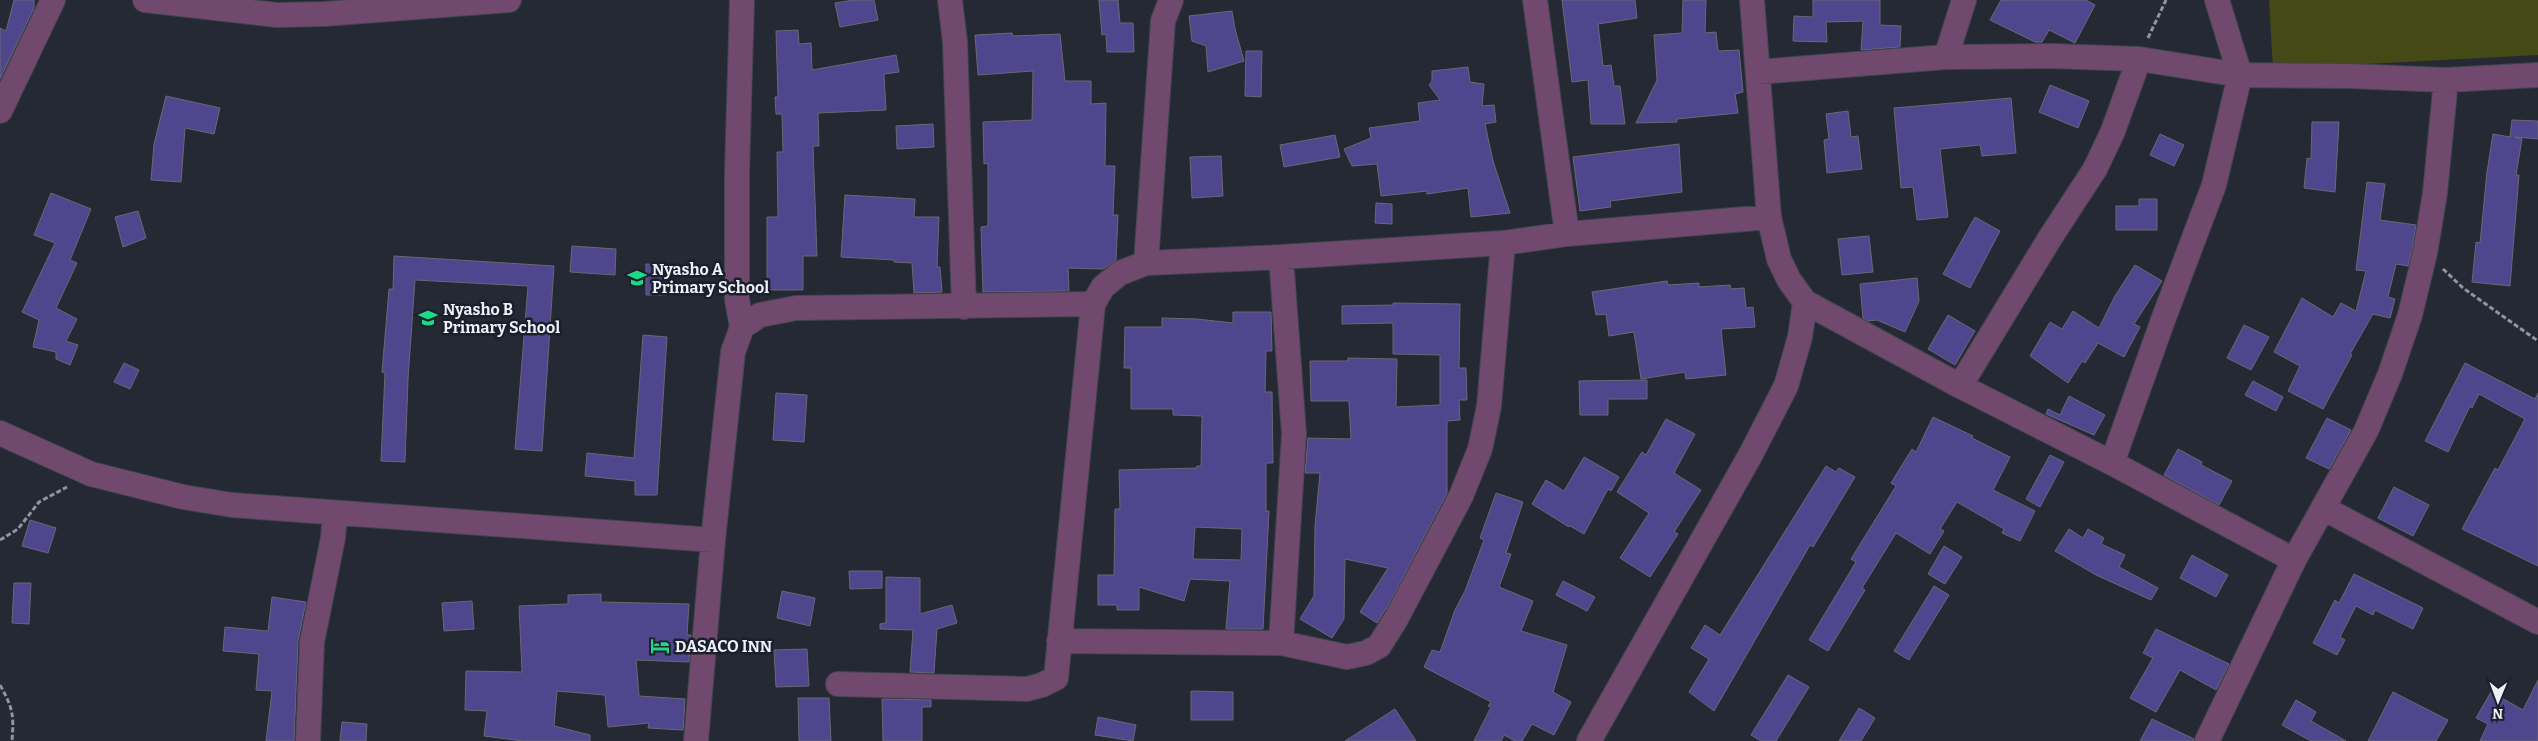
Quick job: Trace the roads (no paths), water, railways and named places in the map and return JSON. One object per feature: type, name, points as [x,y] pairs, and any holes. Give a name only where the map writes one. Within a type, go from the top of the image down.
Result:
[{"type":"street","points":[[0,111],[53,0]]},
{"type":"street","points":[[145,0],[276,14],[324,14],[509,0]]},
{"type":"street","points":[[696,741],[713,540],[733,352],[742,327],[737,300],[737,173],[742,0]]},
{"type":"street","points":[[950,0],[956,52],[964,307]]},
{"type":"street","points":[[1146,263],[1163,20],[1171,0]]},
{"type":"street","points":[[1535,0],[1567,234]]},
{"type":"street","points":[[1752,0],[1769,217],[1778,259],[1805,302],[1960,386],[2112,463],[2294,560]]},
{"type":"street","points":[[1946,57],[1964,0]]},
{"type":"street","points":[[2112,463],[2214,185],[2240,75],[2217,0]]},
{"type":"street","points":[[1758,72],[1946,57],[2139,59],[2240,75],[2349,76],[2446,80],[2538,76]]},
{"type":"street","points":[[1960,386],[2050,238],[2095,169],[2113,131],[2139,59]]},
{"type":"street","points":[[2207,741],[2294,560],[2366,430],[2390,374],[2410,314],[2425,253],[2435,193],[2446,80]]},
{"type":"street","points":[[838,684],[1027,689],[1042,685],[1056,678],[1093,304],[1103,287],[1120,273],[1146,263],[1281,258],[1504,243],[1567,234],[1769,217]]},
{"type":"street","points":[[1059,641],[1280,643],[1347,657],[1366,653],[1379,646],[1396,619],[1461,496],[1480,449],[1489,406],[1504,243]]},
{"type":"street","points":[[1280,643],[1294,434],[1281,258]]},
{"type":"street","points":[[1589,741],[1750,454],[1786,386],[1800,338],[1805,302]]},
{"type":"street","points":[[742,327],[760,315],[796,308],[1093,304]]},
{"type":"street","points":[[0,433],[91,474],[183,497],[232,505],[713,540]]},
{"type":"street","points":[[2323,508],[2538,622]]},
{"type":"street","points":[[308,741],[312,642],[333,538],[335,513]]},
{"type":"place","name":"Nyasho A Primary School","points":[[637,278]]},
{"type":"place","name":"Nyasho B Primary School","points":[[428,318]]},
{"type":"place","name":"DASACO INN","points":[[660,646]]}]
